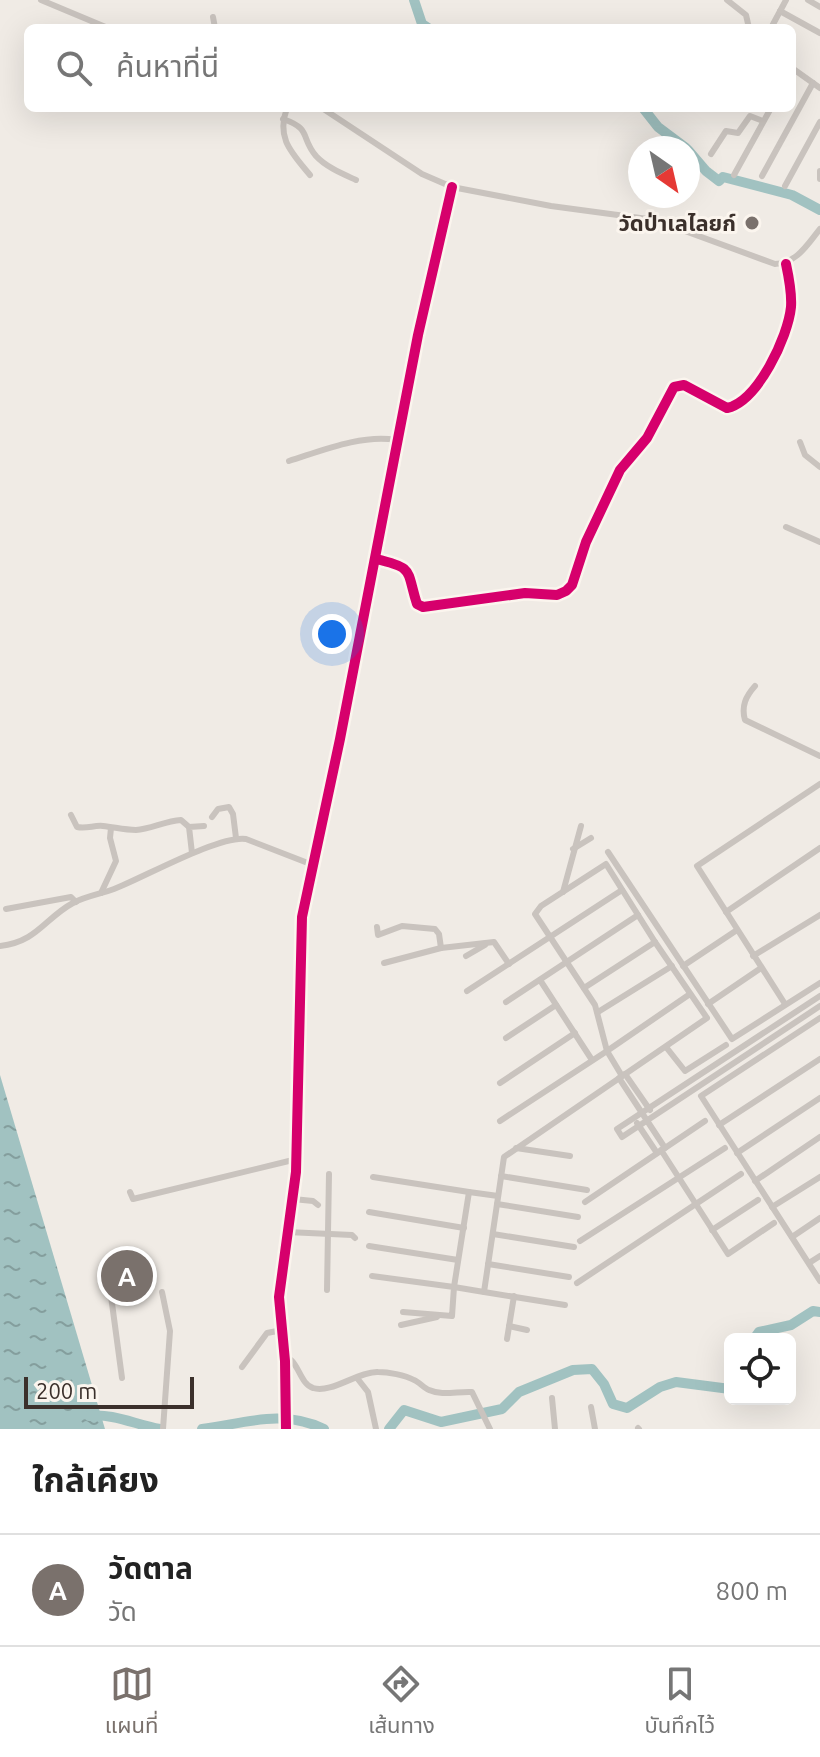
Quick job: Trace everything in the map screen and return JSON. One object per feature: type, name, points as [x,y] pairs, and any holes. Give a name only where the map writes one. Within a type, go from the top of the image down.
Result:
[{"type":"street","points":[[41,0],[99,24]]},
{"type":"street","points":[[727,0],[746,15],[748,24]]},
{"type":"street","points":[[773,24],[786,0]]},
{"type":"street","points":[[808,0],[820,7]]},
{"type":"street","points":[[780,11],[820,33]]},
{"type":"street","points":[[213,17],[214,24]]},
{"type":"street","points":[[796,72],[820,88]]},
{"type":"street","points":[[762,176],[813,83]]},
{"type":"street","points":[[286,112],[281,125],[288,146],[310,175]]},
{"type":"street","points":[[328,112],[422,174],[452,187],[551,206],[655,220],[775,264],[786,264],[800,254],[820,229]]},
{"type":"street","points":[[734,175],[769,112]]},
{"type":"street","points":[[711,154],[726,131],[738,133],[750,116],[763,121]]},
{"type":"street","points":[[283,119],[296,123],[304,130],[318,159],[356,180]]},
{"type":"street","points":[[785,186],[820,122]]},
{"type":"street","points":[[820,171],[820,179]]},
{"type":"street","points":[[286,1427],[285,1361],[279,1297],[297,1159],[302,917],[376,559],[396,440],[452,187]]},
{"type":"street","points":[[376,559],[407,571],[417,604],[423,607],[516,594],[557,595],[566,591],[572,585],[586,542],[620,470],[647,438],[674,387],[684,385],[727,408],[737,406],[755,389],[771,362],[788,321],[791,306],[786,264]]},
{"type":"street","points":[[289,461],[365,440],[396,440]]},
{"type":"street","points":[[800,442],[805,455],[820,467]]},
{"type":"street","points":[[786,527],[820,541]]},
{"type":"street","points":[[755,686],[745,699],[745,720],[820,756]]},
{"type":"street","points":[[785,1004],[697,866],[820,784]]},
{"type":"street","points":[[212,817],[218,809],[229,807],[236,838]]},
{"type":"street","points":[[71,815],[77,827],[140,829],[181,820],[189,827],[192,853]]},
{"type":"street","points":[[189,827],[204,826]]},
{"type":"street","points":[[563,892],[581,826]]},
{"type":"street","points":[[101,893],[116,861],[110,838],[111,828]]},
{"type":"street","points":[[0,946],[27,938],[76,902],[192,853],[236,838],[313,865]]},
{"type":"street","points":[[573,849],[591,838]]},
{"type":"street","points":[[726,912],[820,848]]},
{"type":"street","points":[[608,852],[732,1039],[820,983]]},
{"type":"street","points":[[484,1292],[504,1157],[622,1076],[666,1047],[707,1018],[606,864],[541,906],[535,914],[598,1012],[607,1051],[622,1076],[646,1110],[661,1150]]},
{"type":"street","points":[[467,991],[622,890]]},
{"type":"street","points":[[6,909],[71,897],[76,902]]},
{"type":"street","points":[[506,1002],[638,915]]},
{"type":"street","points":[[753,956],[820,915]]},
{"type":"street","points":[[377,927],[378,935],[402,926],[435,929],[441,948]]},
{"type":"street","points":[[683,966],[737,930]]},
{"type":"street","points":[[384,963],[441,948],[494,942],[509,964]]},
{"type":"street","points":[[584,988],[655,942]]},
{"type":"street","points":[[466,956],[488,943]]},
{"type":"street","points":[[598,1012],[672,966]]},
{"type":"street","points":[[708,1004],[761,968]]},
{"type":"street","points":[[540,980],[592,1060]]},
{"type":"street","points":[[500,1121],[690,994]]},
{"type":"street","points":[[820,996],[617,1129],[622,1137],[820,1006]]},
{"type":"street","points":[[506,1038],[556,1005]]},
{"type":"street","points":[[820,1018],[701,1096],[820,1281]]},
{"type":"street","points":[[500,1083],[575,1033]]},
{"type":"street","points":[[745,1044],[750,1051]]},
{"type":"street","points":[[666,1047],[685,1071],[726,1045]]},
{"type":"street","points":[[719,1125],[820,1059]]},
{"type":"street","points":[[690,1079],[695,1088]]},
{"type":"street","points":[[737,1153],[820,1098]]},
{"type":"street","points":[[634,1118],[661,1150],[728,1254],[774,1223]]},
{"type":"street","points":[[585,1202],[705,1121]]},
{"type":"street","points":[[755,1181],[820,1137]]},
{"type":"street","points":[[516,1148],[570,1156]]},
{"type":"street","points":[[580,1241],[725,1148]]},
{"type":"street","points":[[130,1192],[133,1199],[297,1159]]},
{"type":"street","points":[[327,1290],[329,1174]]},
{"type":"street","points":[[577,1283],[741,1174]]},
{"type":"street","points":[[501,1176],[587,1190]]},
{"type":"street","points":[[373,1177],[469,1192],[578,1217]]},
{"type":"street","points":[[772,1207],[820,1177]]},
{"type":"street","points":[[403,1312],[452,1316],[469,1192]]},
{"type":"street","points":[[293,1199],[313,1201],[318,1205]]},
{"type":"street","points":[[712,1230],[758,1200]]},
{"type":"street","points":[[369,1212],[464,1228]]},
{"type":"street","points":[[792,1237],[820,1218]]},
{"type":"street","points":[[287,1232],[352,1235],[355,1238]]},
{"type":"street","points":[[493,1234],[574,1247]]},
{"type":"street","points":[[369,1246],[458,1260]]},
{"type":"street","points":[[809,1263],[820,1256]]},
{"type":"street","points":[[488,1264],[569,1277]]},
{"type":"street","points":[[372,1276],[565,1305]]},
{"type":"street","points":[[162,1292],[170,1331],[164,1426]]},
{"type":"street","points":[[111,1296],[122,1378]]},
{"type":"street","points":[[507,1339],[514,1296]]},
{"type":"street","points":[[401,1325],[444,1316]]},
{"type":"street","points":[[509,1326],[527,1330]]},
{"type":"street","points":[[242,1367],[267,1333],[282,1330]]},
{"type":"street","points":[[285,1361],[295,1363],[308,1386],[315,1389],[365,1373],[378,1372],[411,1378],[428,1390],[440,1393],[472,1392],[490,1429]]},
{"type":"street","points":[[357,1378],[368,1392],[376,1429]]},
{"type":"street","points":[[552,1398],[555,1429]]},
{"type":"street","points":[[591,1407],[595,1429]]},
{"type":"water","points":[[0,1075],[105,1429],[0,1429]]},
{"type":"waterway","points":[[414,0],[422,24]]},
{"type":"waterway","points":[[646,112],[670,136]]},
{"type":"waterway","points":[[700,164],[719,181],[723,177],[792,195],[820,210]]},
{"type":"waterway","points":[[758,1333],[791,1325],[813,1311],[820,1312]]},
{"type":"waterway","points":[[389,1429],[404,1410],[441,1422],[502,1409],[519,1392],[573,1370],[592,1369],[604,1384],[613,1404],[627,1408],[660,1387],[676,1382],[724,1388]]},
{"type":"waterway","points":[[89,1416],[116,1418],[160,1429]]},
{"type":"waterway","points":[[202,1429],[264,1419],[293,1420],[324,1429]]},
{"type":"cycle path","points":[[286,1429],[285,1361],[279,1297],[296,1172],[302,917],[340,739],[418,335],[452,187]]},
{"type":"cycle path","points":[[376,559],[397,565],[407,572],[417,604],[423,607],[525,593],[557,595],[566,591],[572,585],[586,542],[620,470],[647,438],[674,387],[684,385],[727,408],[739,403],[760,381],[778,350],[789,320],[791,296],[786,264]]},
{"type":"place","name":"วัดป่าเลไลยก์","points":[[752,223]]},
{"type":"place","name":"วัดตาล","points":[[127,1276]]}]
